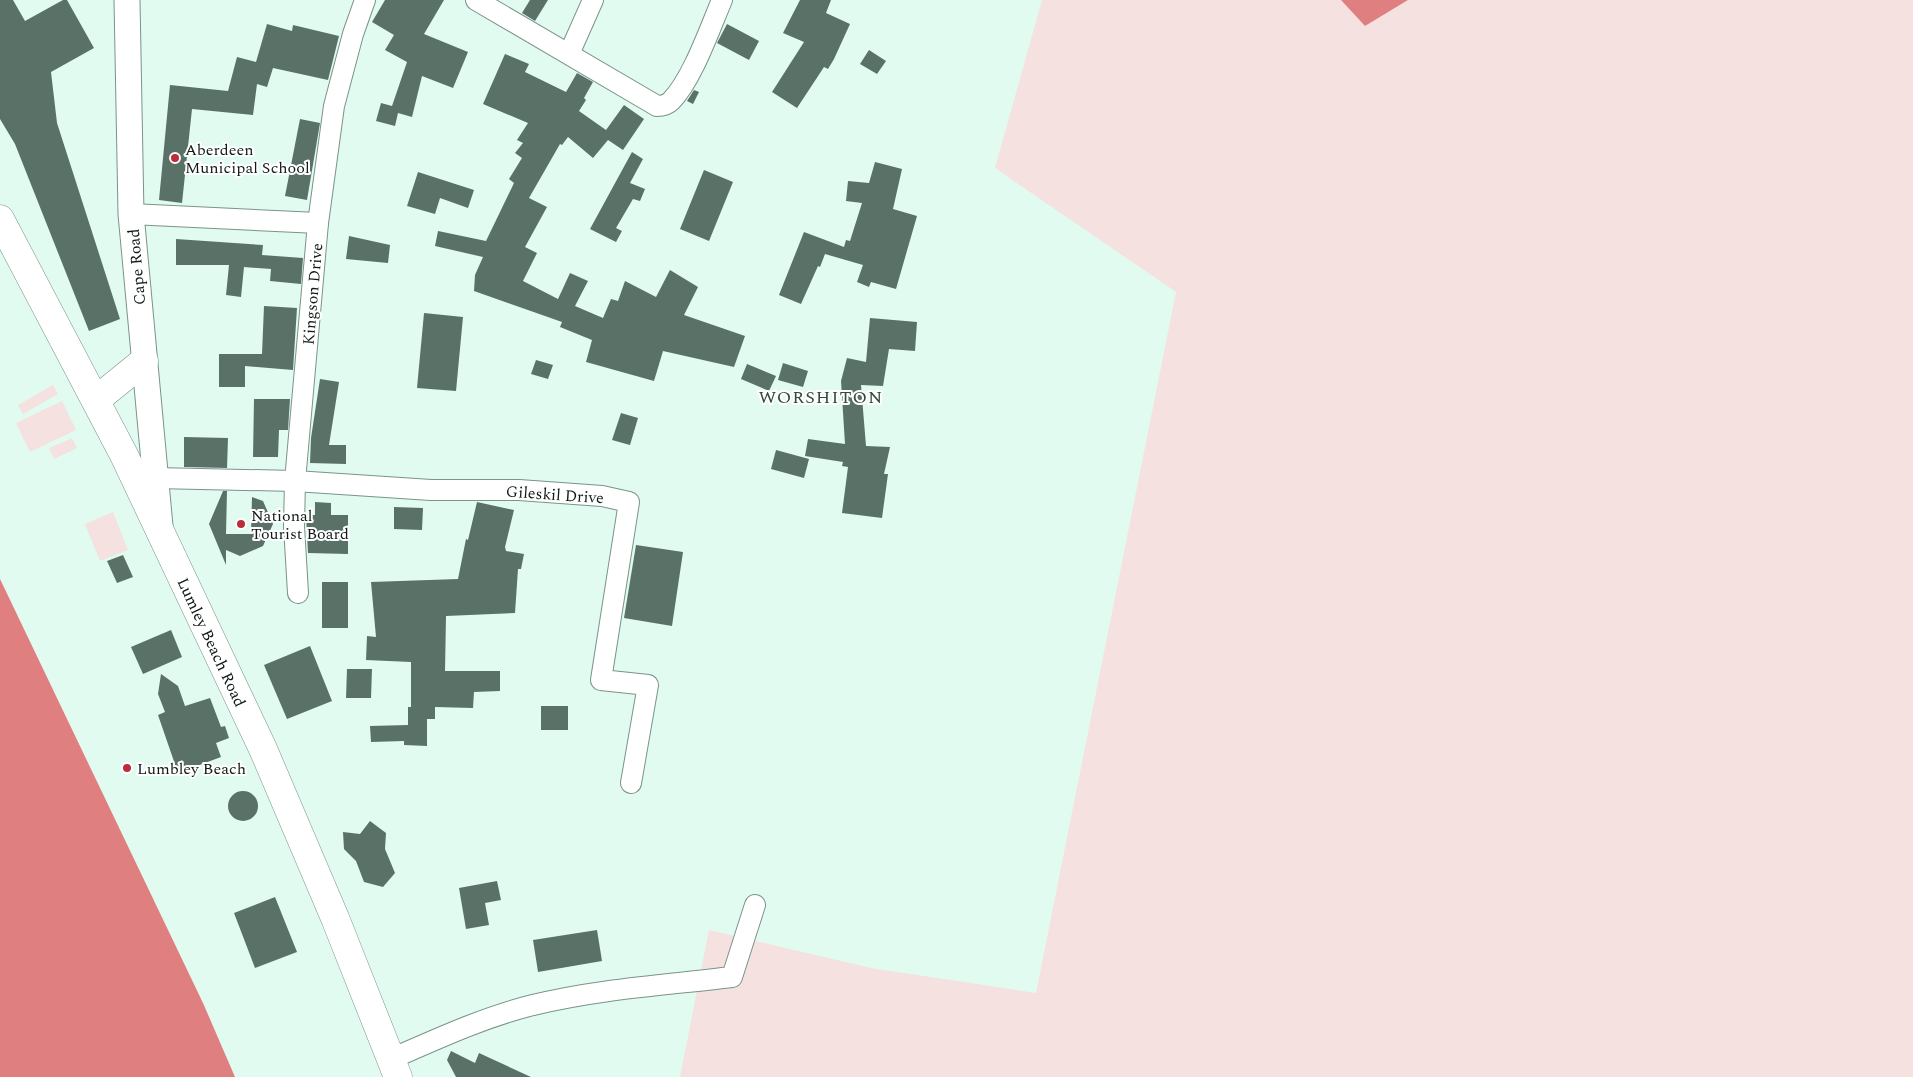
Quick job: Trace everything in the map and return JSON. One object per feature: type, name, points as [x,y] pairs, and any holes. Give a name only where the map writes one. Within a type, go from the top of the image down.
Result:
[{"type":"main road","name":"Lumley Beach Road","points":[[0,219],[96,400],[263,749],[335,918],[395,1068]]},
{"type":"main road","points":[[96,400],[144,361]]},
{"type":"street","name":"Cape Road","points":[[127,0],[131,214],[161,534]]},
{"type":"street","name":"Kingson Drive","points":[[298,593],[294,526],[295,481],[318,223],[334,106],[353,34],[365,0]]},
{"type":"street","points":[[476,0],[657,106],[664,106],[671,101],[698,56],[722,0]]},
{"type":"street","points":[[569,54],[593,0]]},
{"type":"street","points":[[131,214],[318,223]]},
{"type":"street","name":"Gileskil Drive","points":[[155,478],[295,481],[431,490],[519,490],[602,496],[629,502],[601,680],[648,685],[631,783]]},
{"type":"street","points":[[395,1068],[460,1030],[532,1005],[601,993],[732,978],[755,905]]},
{"type":"shaded area","points":[[1042,0],[1341,0],[1365,26],[1408,0],[1913,0],[1913,1077],[680,1077],[709,930],[871,968],[1036,993],[1176,292],[995,168]]},
{"type":"shaded area","points":[[1341,0],[1408,0],[1365,26]]},
{"type":"shaded area","points":[[53,385],[58,394],[23,414],[18,405]]},
{"type":"shaded area","points":[[62,401],[76,430],[30,452],[16,423]]},
{"type":"shaded area","points":[[72,438],[77,448],[54,459],[49,448]]},
{"type":"shaded area","points":[[113,512],[128,550],[100,561],[85,524]]},
{"type":"shaded area","points":[[0,579],[203,1003],[235,1077],[0,1077]]},
{"type":"building","points":[[0,0],[13,0],[25,21],[63,0],[67,0],[94,48],[51,72],[57,123],[120,319],[89,331],[15,144],[0,119]]},
{"type":"building","points":[[385,0],[444,0],[424,34],[468,52],[453,88],[422,76],[412,117],[398,113],[395,126],[376,121],[381,103],[392,106],[407,62],[385,50],[394,35],[372,22]]},
{"type":"building","points":[[530,0],[548,0],[535,21],[522,13]]},
{"type":"building","points":[[800,0],[831,0],[826,13],[850,24],[828,69],[824,67],[797,108],[772,92],[804,42],[783,33]]},
{"type":"building","points":[[267,24],[292,31],[293,25],[339,36],[328,80],[273,68],[267,87],[257,84],[253,115],[192,109],[182,203],[159,200],[170,85],[228,91],[237,57],[256,62]]},
{"type":"building","points":[[727,24],[759,41],[749,60],[717,43]]},
{"type":"building","points":[[869,50],[886,61],[877,74],[860,64]]},
{"type":"building","points":[[505,54],[529,64],[525,72],[566,92],[577,73],[593,82],[584,98],[586,100],[579,111],[606,130],[624,105],[644,119],[623,150],[608,140],[593,158],[568,137],[562,145],[560,144],[529,198],[547,207],[525,247],[537,253],[523,281],[558,299],[570,273],[588,281],[575,306],[603,318],[611,299],[618,301],[625,281],[656,297],[670,270],[698,287],[684,315],[745,336],[734,367],[663,351],[654,381],[586,362],[592,340],[560,327],[562,322],[474,291],[475,275],[483,257],[435,246],[438,231],[486,241],[514,183],[509,179],[522,158],[515,153],[523,143],[517,140],[528,123],[483,104]]},
{"type":"building","points":[[694,90],[699,92],[693,104],[687,101]]},
{"type":"building","points":[[300,119],[320,123],[307,200],[285,196]]},
{"type":"building","points":[[632,152],[643,159],[630,183],[645,189],[640,201],[633,199],[616,228],[622,231],[616,242],[590,229]]},
{"type":"building","points":[[875,162],[902,169],[893,209],[917,216],[896,289],[871,282],[869,287],[857,282],[863,265],[825,254],[801,304],[779,295],[804,232],[844,247],[846,240],[850,241],[862,203],[846,201],[848,181],[869,183]]},
{"type":"building","points":[[704,170],[733,182],[709,241],[680,229]]},
{"type":"building","points":[[418,172],[474,190],[468,208],[440,198],[435,214],[407,206]]},
{"type":"building","points":[[349,236],[390,245],[388,263],[346,259]]},
{"type":"building","points":[[176,239],[263,245],[262,255],[303,258],[301,284],[270,281],[271,269],[244,267],[241,297],[226,295],[229,265],[176,265]]},
{"type":"building","points":[[264,306],[297,308],[293,370],[245,366],[245,387],[219,387],[219,354],[262,354]]},
{"type":"building","points":[[424,313],[463,317],[456,391],[417,388]]},
{"type":"building","points":[[870,318],[917,322],[915,351],[889,349],[883,386],[861,385],[866,446],[890,447],[884,474],[888,474],[882,518],[842,513],[848,467],[842,466],[843,462],[805,456],[808,439],[845,444],[841,381],[847,358],[866,362]]},
{"type":"building","points":[[536,360],[553,365],[548,379],[531,374]]},
{"type":"building","points":[[783,363],[808,371],[803,387],[778,380]]},
{"type":"building","points":[[747,364],[776,376],[769,391],[741,379]]},
{"type":"building","points":[[320,379],[339,382],[329,445],[346,445],[346,464],[310,463],[311,438]]},
{"type":"building","points":[[254,399],[290,399],[288,430],[279,430],[278,457],[253,457]]},
{"type":"building","points":[[621,413],[638,418],[630,445],[612,440]]},
{"type":"building","points":[[184,437],[228,438],[227,468],[184,467]]},
{"type":"building","points":[[776,450],[809,459],[804,478],[771,469]]},
{"type":"building","name":"National Tourist Board","points":[[223,491],[227,491],[226,534],[251,534],[252,497],[263,501],[273,524],[263,546],[240,556],[226,550],[226,565],[209,524]]},
{"type":"building","points":[[315,502],[331,503],[331,515],[348,515],[348,554],[308,553],[306,515],[315,515]]},
{"type":"building","points":[[477,502],[514,510],[505,547],[506,551],[524,554],[521,569],[518,569],[515,613],[446,616],[445,671],[500,671],[500,691],[474,692],[473,708],[435,707],[435,719],[427,719],[427,746],[404,745],[404,741],[371,742],[370,726],[408,725],[408,707],[411,707],[411,662],[366,660],[367,636],[376,637],[371,582],[458,579],[466,539],[468,540]]},
{"type":"building","points":[[394,507],[423,508],[422,530],[394,529]]},
{"type":"building","points":[[636,545],[683,552],[672,626],[624,618]]},
{"type":"building","points":[[123,555],[133,577],[117,583],[107,561]]},
{"type":"building","points":[[322,582],[348,582],[348,628],[322,628]]},
{"type":"building","points":[[171,630],[182,657],[143,674],[131,647]]},
{"type":"building","points":[[310,646],[332,701],[287,719],[264,665]]},
{"type":"building","points":[[347,669],[372,669],[371,698],[346,698]]},
{"type":"building","points":[[161,674],[178,686],[185,706],[210,698],[221,727],[225,726],[229,738],[216,743],[221,757],[178,773],[158,715],[165,712],[158,694]]},
{"type":"building","points":[[541,706],[568,706],[568,730],[541,730]]},
{"type":"building","points":[[243,791],[254,795],[258,806],[254,817],[243,821],[232,817],[228,806],[232,795]]},
{"type":"building","points":[[370,821],[386,833],[385,849],[395,873],[383,887],[364,882],[356,861],[344,849],[343,832],[360,834]]},
{"type":"building","points":[[497,881],[501,900],[485,903],[489,925],[466,929],[459,888]]},
{"type":"building","points":[[275,897],[297,952],[255,968],[234,913]]},
{"type":"building","points":[[597,930],[602,961],[538,972],[533,940]]},
{"type":"building","points":[[451,1051],[475,1063],[479,1053],[531,1077],[456,1077],[447,1060]]},
{"type":"place","name":"Aberdeen Municipal School","points":[[175,158]]},
{"type":"place","name":"National Tourist Board","points":[[241,524]]},
{"type":"place","name":"Lumbley Beach","points":[[127,768]]},
{"type":"district","name":"WORSHITON","points":[[821,397]]}]
